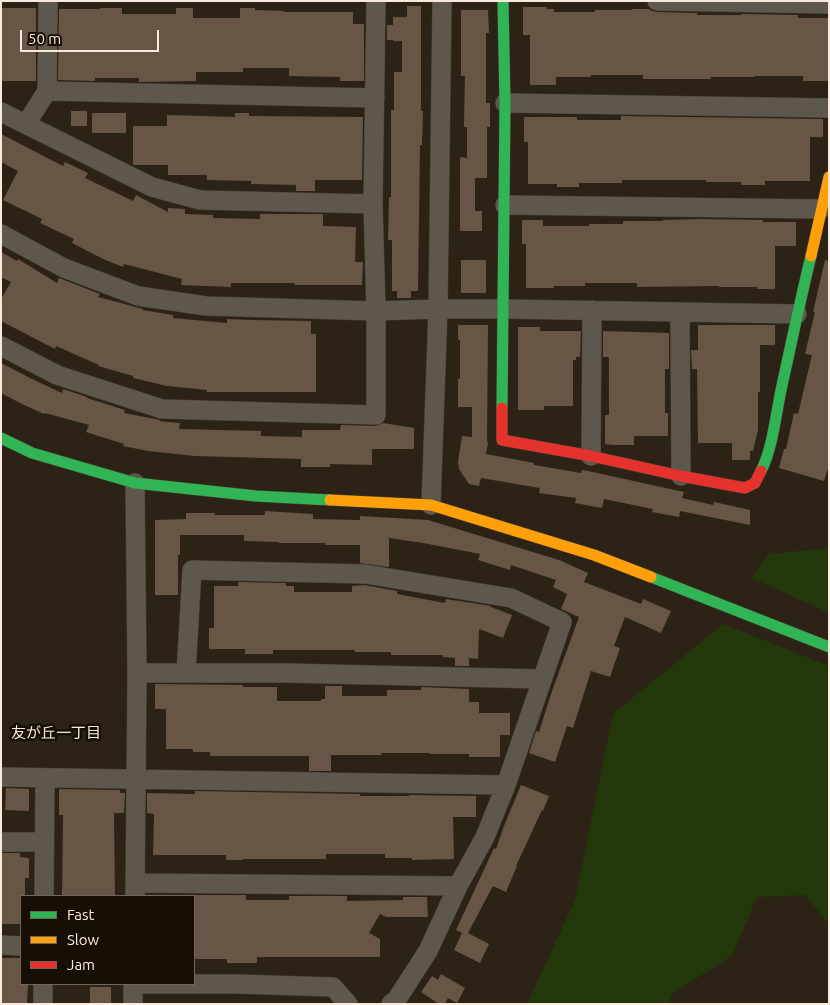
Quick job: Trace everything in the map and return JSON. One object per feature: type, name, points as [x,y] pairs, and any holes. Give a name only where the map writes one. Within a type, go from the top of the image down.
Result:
[{"type":"street","points":[[26,124],[47,91],[48,1]]},
{"type":"street","points":[[1,346],[56,375],[162,409],[376,415],[373,204],[376,1]]},
{"type":"street","points":[[431,505],[438,309],[442,1]]},
{"type":"street","points":[[503,1],[505,205],[502,440],[591,456],[745,488],[755,483],[765,463],[775,422],[797,314],[829,177]]},
{"type":"street","points":[[657,1],[829,4]]},
{"type":"street","points":[[47,91],[375,98]]},
{"type":"street","points":[[505,103],[829,108]]},
{"type":"street","points":[[1,112],[152,188],[200,200],[373,204]]},
{"type":"street","points":[[505,205],[822,209]]},
{"type":"street","points":[[1,234],[64,268],[138,296],[206,306],[376,311],[438,309],[592,310],[797,314]]},
{"type":"street","points":[[591,456],[592,310]]},
{"type":"street","points":[[680,312],[681,476]]},
{"type":"street","points":[[1,438],[32,453],[135,483],[256,496],[431,505],[594,555],[829,647]]},
{"type":"street","points":[[135,483],[137,673],[135,890],[458,886]]},
{"type":"street","points":[[186,673],[192,570],[365,574],[512,598],[562,622],[506,785],[485,837],[458,886],[428,951],[391,1004]]},
{"type":"street","points":[[137,673],[286,673],[542,679]]},
{"type":"street","points":[[1,777],[506,785]]},
{"type":"street","points":[[44,895],[45,778]]},
{"type":"street","points":[[1,842],[44,842]]},
{"type":"street","points":[[1,945],[20,946]]},
{"type":"street","points":[[195,984],[333,986],[348,1004]]},
{"type":"street","points":[[43,985],[43,1004]]},
{"type":"street","points":[[133,985],[133,1004]]},
{"type":"green space","points":[[829,548],[829,613],[752,578],[769,554]]},
{"type":"green space","points":[[723,624],[829,666],[829,925],[806,895],[757,897],[732,956],[673,993],[668,1004],[527,1004],[575,900],[613,714]]},
{"type":"building","points":[[407,6],[421,6],[421,111],[423,111],[422,145],[420,145],[418,291],[411,291],[411,298],[397,298],[397,291],[392,291],[392,240],[388,240],[389,197],[391,197],[391,110],[394,110],[394,72],[402,72],[402,41],[387,40],[387,25],[393,25],[393,17],[407,17]]},
{"type":"building","points":[[523,7],[547,7],[547,9],[554,9],[554,12],[649,9],[657,12],[697,13],[697,15],[798,15],[798,18],[829,18],[828,81],[803,81],[803,76],[643,79],[643,75],[591,75],[591,77],[556,77],[556,85],[530,85],[530,35],[523,35]]},
{"type":"building","points":[[1,8],[36,8],[36,81],[1,81]]},
{"type":"building","points":[[122,8],[122,14],[176,14],[176,8],[193,8],[193,18],[240,18],[240,8],[284,12],[353,12],[353,24],[364,24],[364,81],[340,81],[340,77],[289,76],[289,68],[243,68],[243,72],[196,72],[196,81],[139,82],[139,78],[95,78],[95,81],[58,80],[59,9]]},
{"type":"building","points":[[461,10],[488,10],[489,33],[486,33],[486,103],[490,103],[490,127],[487,127],[487,178],[475,178],[475,211],[482,211],[482,231],[460,231],[460,157],[467,158],[467,127],[464,127],[465,76],[461,76]]},
{"type":"building","points":[[71,111],[87,111],[87,126],[71,126]]},
{"type":"building","points":[[92,113],[126,113],[126,133],[92,133]]},
{"type":"building","points":[[235,113],[249,113],[249,116],[363,117],[362,180],[315,180],[315,191],[296,191],[296,185],[251,184],[251,181],[207,180],[207,175],[168,175],[168,165],[133,165],[133,126],[167,126],[167,115],[235,117]]},
{"type":"building","points":[[621,116],[823,119],[823,137],[810,137],[810,181],[765,181],[765,185],[741,185],[741,182],[706,182],[706,180],[622,180],[622,183],[579,183],[579,187],[557,187],[557,184],[528,184],[528,142],[524,142],[524,117],[577,117],[577,120],[621,120]]},
{"type":"building","points":[[1,134],[63,166],[65,162],[88,173],[85,178],[133,201],[136,195],[168,212],[168,208],[185,209],[185,214],[213,215],[213,218],[260,219],[260,214],[323,214],[323,226],[356,227],[355,262],[363,262],[362,285],[231,283],[231,287],[181,285],[182,279],[124,264],[123,267],[103,259],[72,243],[74,239],[40,223],[42,219],[3,200],[18,171],[1,162]]},
{"type":"building","points":[[700,219],[796,222],[796,246],[775,246],[775,289],[719,286],[637,287],[637,283],[585,283],[585,286],[526,288],[526,244],[522,244],[522,220],[543,220],[543,226],[589,226],[589,224],[623,224],[623,221]]},
{"type":"building","points":[[1,252],[17,261],[18,259],[57,283],[59,278],[100,294],[98,297],[142,310],[173,315],[173,318],[227,323],[227,319],[311,321],[311,334],[316,334],[316,392],[207,392],[207,390],[167,386],[133,378],[133,376],[98,366],[56,346],[55,349],[1,321],[1,299],[11,282],[1,277]]},
{"type":"building","points":[[461,260],[486,260],[486,293],[461,293]]},
{"type":"building","points":[[825,260],[829,261],[829,465],[824,481],[779,468],[784,449],[786,449],[794,413],[798,414],[812,355],[805,354]]},
{"type":"building","points":[[458,325],[488,325],[488,444],[486,454],[581,473],[582,470],[588,471],[684,492],[682,498],[713,505],[714,502],[750,510],[750,525],[680,511],[679,517],[652,512],[653,509],[604,499],[602,508],[575,503],[576,498],[539,493],[540,488],[481,478],[479,486],[469,484],[459,469],[458,462],[462,436],[472,437],[472,407],[458,407],[460,340],[458,340]]},
{"type":"building","points":[[698,325],[775,325],[775,345],[760,345],[758,430],[753,451],[750,451],[750,460],[732,460],[732,443],[698,443],[697,369],[692,369],[691,350],[698,350]]},
{"type":"building","points":[[518,327],[540,327],[540,331],[581,331],[580,357],[576,357],[576,360],[573,360],[573,406],[544,406],[544,410],[518,410]]},
{"type":"building","points":[[603,331],[669,333],[669,369],[665,369],[665,413],[668,413],[668,436],[634,436],[634,445],[605,444],[605,415],[609,415],[609,357],[603,357]]},
{"type":"building","points":[[1,363],[62,393],[63,389],[125,410],[124,413],[159,421],[180,423],[179,429],[261,431],[261,436],[302,437],[302,430],[340,430],[341,425],[376,426],[383,423],[414,428],[414,449],[372,449],[372,465],[330,464],[330,467],[301,467],[301,459],[195,456],[148,451],[123,446],[124,444],[86,432],[89,425],[44,414],[1,393]]},
{"type":"building","points":[[265,511],[313,514],[313,519],[360,520],[360,516],[428,520],[559,560],[588,573],[584,582],[641,604],[643,599],[671,611],[661,633],[625,617],[614,646],[620,648],[610,677],[591,671],[573,728],[567,726],[555,762],[529,753],[536,731],[539,732],[579,617],[561,609],[567,594],[553,587],[556,580],[511,565],[510,570],[478,560],[480,554],[389,538],[389,567],[360,563],[360,545],[244,541],[244,535],[180,535],[178,595],[155,595],[155,520],[186,519],[186,513],[265,515]]},
{"type":"building","points":[[238,582],[286,583],[286,586],[294,586],[294,592],[352,592],[352,586],[364,585],[397,591],[397,594],[445,603],[446,599],[491,606],[512,615],[503,638],[479,629],[478,659],[469,658],[469,666],[455,666],[455,658],[443,657],[443,655],[391,655],[391,652],[355,652],[355,650],[273,650],[273,654],[245,654],[245,649],[209,649],[209,628],[214,628],[214,586],[238,586]]},
{"type":"building","points":[[155,684],[277,687],[277,701],[321,701],[321,699],[325,699],[325,686],[342,686],[342,696],[387,696],[387,690],[421,690],[421,687],[469,689],[469,702],[479,702],[479,713],[510,713],[510,735],[500,735],[500,757],[469,757],[469,754],[430,753],[331,755],[331,771],[309,771],[309,756],[210,756],[210,752],[193,752],[193,749],[166,749],[166,709],[155,709]]},
{"type":"building","points":[[521,785],[549,796],[516,866],[506,892],[493,886],[468,933],[489,944],[480,963],[454,950],[462,933],[456,930],[494,848],[496,849]]},
{"type":"building","points":[[6,788],[29,789],[29,811],[5,810]]},
{"type":"building","points":[[59,789],[120,790],[120,793],[125,793],[124,813],[114,813],[115,895],[62,895],[63,815],[59,815]]},
{"type":"building","points":[[195,791],[360,794],[360,796],[476,796],[476,817],[453,817],[454,859],[412,860],[412,858],[385,858],[385,854],[326,854],[326,859],[243,860],[226,860],[226,855],[153,855],[154,814],[147,813],[147,793],[195,794]]},
{"type":"building","points":[[1,853],[20,853],[20,857],[29,858],[29,878],[25,878],[25,895],[20,895],[20,924],[1,924]]},
{"type":"building","points":[[195,895],[246,895],[246,900],[289,900],[289,896],[347,896],[347,901],[403,900],[403,897],[427,897],[428,917],[386,917],[380,914],[369,933],[380,939],[380,957],[257,957],[257,963],[227,963],[227,959],[195,959]]},
{"type":"building","points":[[1,958],[20,958],[20,985],[28,985],[27,1004],[1,1004]]},
{"type":"building","points":[[441,974],[465,988],[457,1003],[448,998],[445,1004],[439,1004],[421,992],[432,976],[438,980]]},
{"type":"building","points":[[90,987],[111,987],[111,1004],[90,1004]]},
{"type":"traffic: fast","points":[[502,408],[505,103],[503,1]]},
{"type":"traffic: fast","points":[[761,471],[771,443],[811,256]]},
{"type":"traffic: fast","points":[[1,438],[32,453],[135,483],[256,496],[330,500]]},
{"type":"traffic: fast","points":[[651,577],[829,647]]},
{"type":"traffic: slow","points":[[811,256],[829,177]]},
{"type":"traffic: slow","points":[[330,500],[431,505],[594,555],[651,577]]},
{"type":"traffic: jam","points":[[502,408],[502,440],[591,456],[745,488],[755,483],[761,471]]},
{"type":"district","name":"友が丘一丁目","points":[[56,733]]}]
